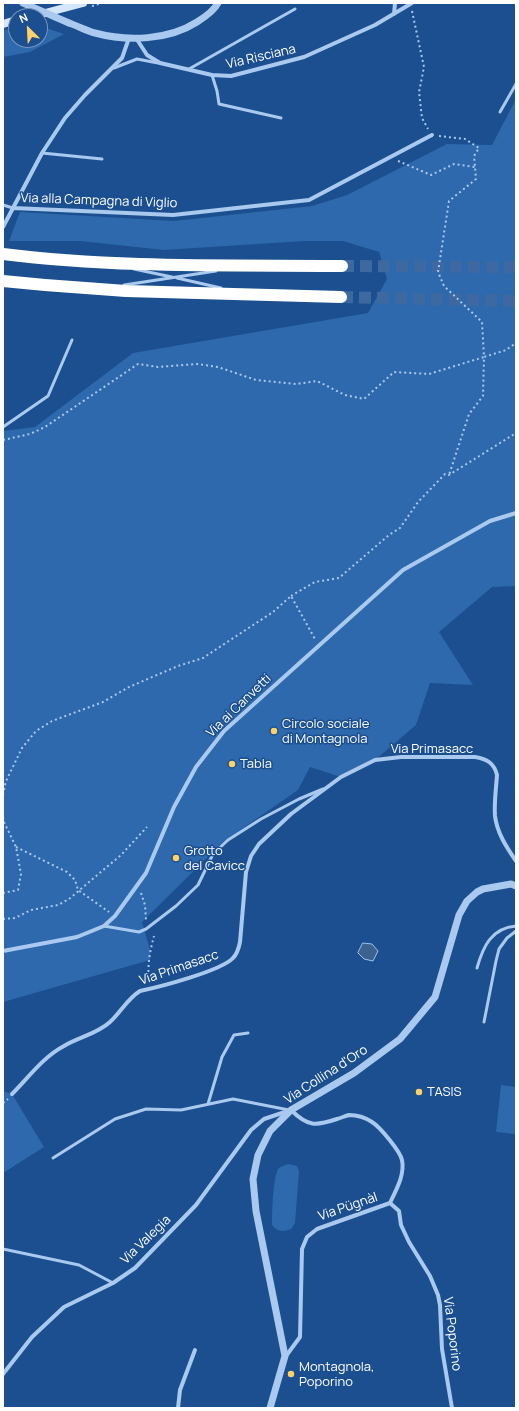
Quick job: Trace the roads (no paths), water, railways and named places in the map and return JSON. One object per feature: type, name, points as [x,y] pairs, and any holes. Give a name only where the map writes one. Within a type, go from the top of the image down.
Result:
[{"type":"highway","points":[[3,254],[58,260],[151,264],[342,266]]},
{"type":"highway","points":[[3,280],[100,289],[342,297]]},
{"type":"main road","points":[[48,12],[83,3]]},
{"type":"street","points":[[24,3],[96,33],[132,38],[157,36],[175,32],[194,24],[205,16],[218,3]]},
{"type":"street","points":[[394,14],[395,3]]},
{"type":"street","name":"Via Risciana","points":[[132,38],[147,55],[160,63],[212,75],[231,76],[304,57],[374,25],[412,3]]},
{"type":"street","name":"Via alla Campagna di Viglio","points":[[3,227],[42,154],[65,118],[85,95],[114,68],[122,58],[132,38]]},
{"type":"street","name":"Via alla Campagna di Viglio","points":[[13,208],[174,215],[309,200],[432,135]]},
{"type":"street","name":"Via ai Canvetti","points":[[3,951],[77,937],[104,926],[115,916],[146,873],[174,807],[196,767],[224,731],[403,570],[490,522],[516,513]]},
{"type":"street","name":"Via Primasacc","points":[[12,1094],[53,1053],[64,1046],[99,1030],[110,1022],[133,996],[140,991],[213,970],[233,959],[238,951],[240,942],[246,872],[251,856],[259,844],[291,814],[323,789],[341,777],[375,760],[401,757],[475,757],[484,759],[491,763],[496,769],[497,775],[495,817],[506,846],[516,861]]},
{"type":"street","name":"Via Collina d'Oro","points":[[270,1408],[285,1356],[256,1211],[253,1178],[258,1155],[270,1131],[291,1110],[354,1073],[400,1039],[435,998],[459,914],[467,901],[483,889],[511,884],[516,886]]},
{"type":"street","name":"Via Pügnàl","points":[[285,1356],[300,1337],[302,1249],[307,1237],[316,1228],[390,1203],[402,1178],[402,1160],[392,1142],[373,1122],[362,1117],[349,1115],[319,1125],[308,1124],[298,1118],[291,1110]]},
{"type":"street","name":"Via Valegia","points":[[3,1374],[32,1337],[64,1307],[113,1283],[135,1268],[196,1205],[251,1130],[264,1119],[291,1110]]},
{"type":"street","name":"Via Poporino","points":[[390,1203],[399,1211],[401,1225],[408,1242],[430,1276],[438,1295],[440,1305],[442,1349],[452,1408]]},
{"type":"street","points":[[178,1408],[180,1390],[195,1350]]},
{"type":"lane","points":[[188,70],[295,9]]},
{"type":"lane","points":[[114,68],[137,59],[160,63]]},
{"type":"lane","points":[[212,75],[219,104],[281,118]]},
{"type":"lane","points":[[500,112],[516,84]]},
{"type":"lane","points":[[42,154],[102,159]]},
{"type":"lane","points":[[3,205],[13,208]]},
{"type":"lane","points":[[101,262],[250,295]]},
{"type":"lane","points":[[100,289],[251,265]]},
{"type":"lane","points":[[3,427],[48,396],[72,340]]},
{"type":"lane","name":"Via Primasacc","points":[[104,926],[139,932],[146,929],[176,906],[198,885],[214,854],[228,840],[261,819],[298,799],[323,789]]},
{"type":"lane","points":[[477,968],[482,952],[489,939],[500,931],[516,926]]},
{"type":"lane","points":[[484,1022],[499,949],[507,938],[516,932]]},
{"type":"lane","points":[[208,1104],[222,1057],[234,1035],[248,1033]]},
{"type":"lane","points":[[53,1158],[115,1119],[146,1109],[181,1110],[233,1099],[291,1110]]},
{"type":"lane","points":[[3,1249],[79,1264],[113,1283]]},
{"type":"tunnel","points":[[342,266],[516,267]]},
{"type":"tunnel","points":[[341,297],[516,301]]},
{"type":"place","name":"Circolo sociale di Montagnola","points":[[274,731]]},
{"type":"place","name":"Tabla","points":[[232,764]]},
{"type":"place","name":"Grotto del Cavicc","points":[[176,858]]},
{"type":"place","name":"TASIS","points":[[419,1092]]},
{"type":"place","name":"Montagnola, Poporino","points":[[291,1374]]}]
